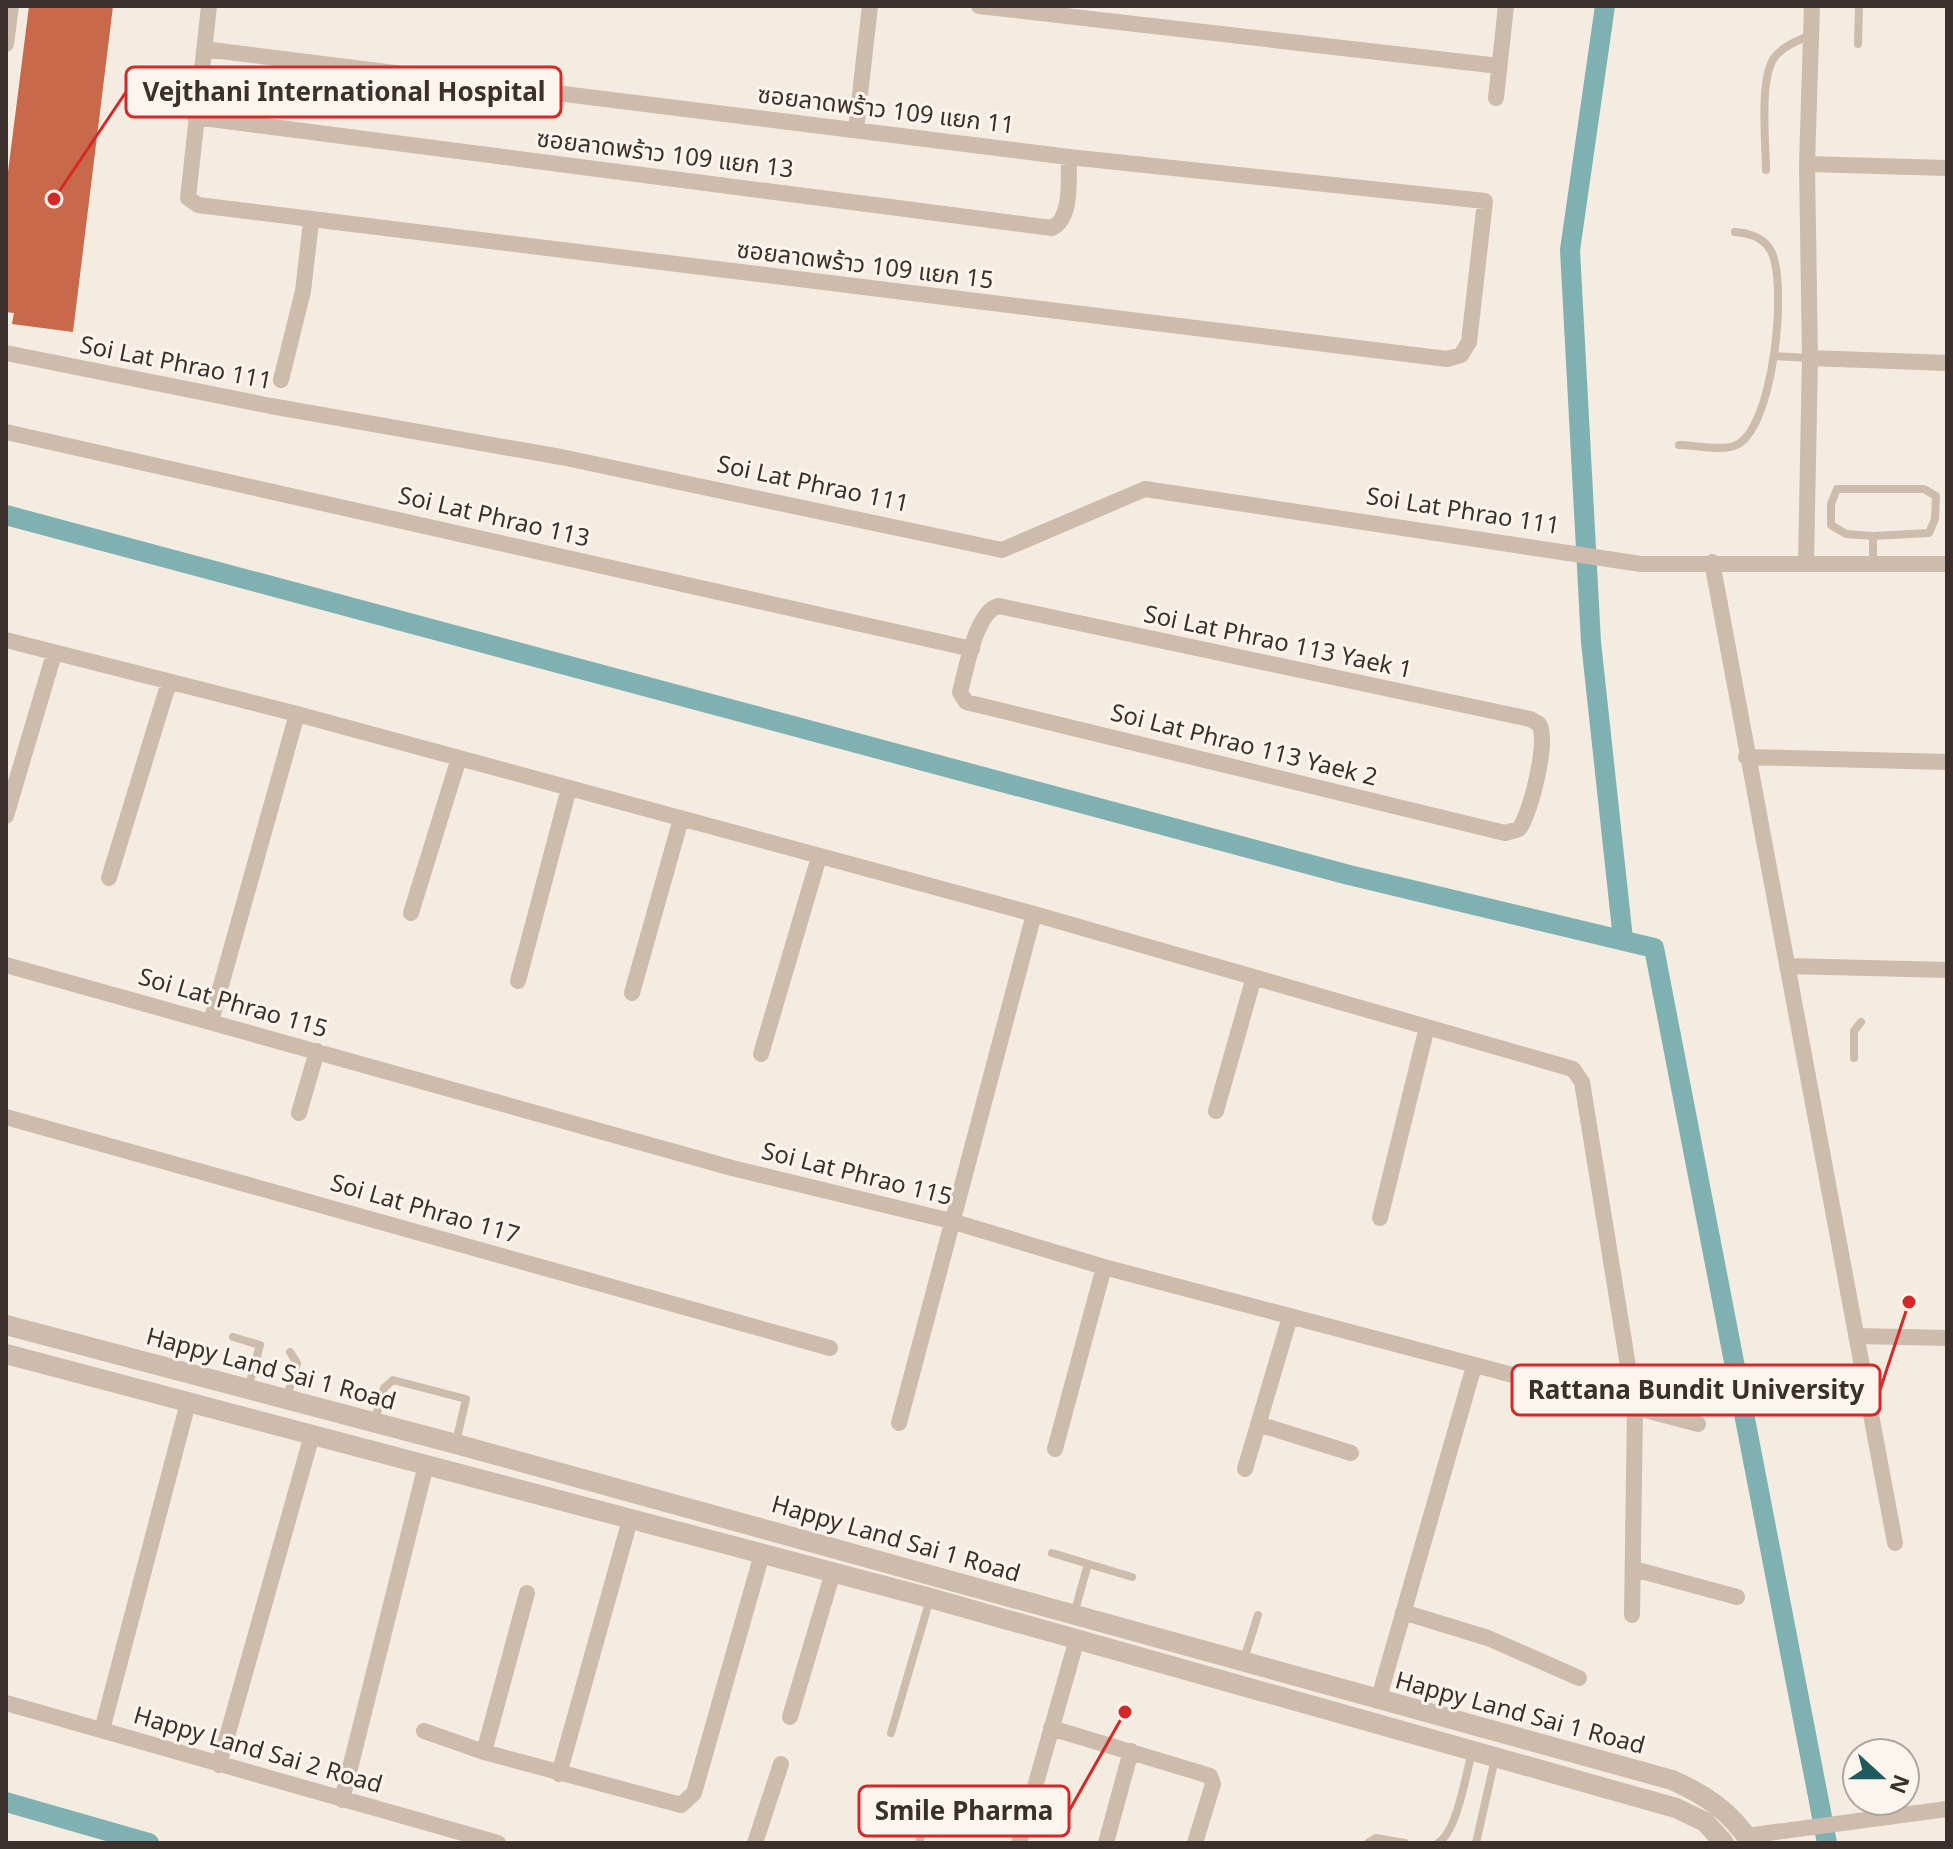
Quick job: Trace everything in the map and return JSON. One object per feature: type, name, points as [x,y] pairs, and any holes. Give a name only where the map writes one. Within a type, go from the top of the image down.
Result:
[{"type":"street","points":[[6,44],[11,6]]},
{"type":"street","points":[[195,117],[209,6]]},
{"type":"street","points":[[856,130],[870,6]]},
{"type":"street","points":[[979,6],[1499,66]]},
{"type":"street","points":[[1496,98],[1506,6]]},
{"type":"street","points":[[1806,562],[1810,358],[1807,164],[1812,6]]},
{"type":"street","name":"ซอยลาดพร้าว 109 แยก 11","points":[[204,49],[1069,157],[1485,201],[1476,279]]},
{"type":"street","name":"ซอยลาดพร้าว 109 แยก 13","points":[[195,117],[1052,228],[1061,224],[1065,215],[1069,157]]},
{"type":"street","name":"ซอยลาดพร้าว 109 แยก 15","points":[[195,117],[188,198],[198,205],[311,222],[1447,359],[1461,355],[1469,342],[1476,279]]},
{"type":"street","points":[[1807,164],[1947,168]]},
{"type":"street","points":[[281,380],[303,291],[311,222]]},
{"type":"street","name":"Soi Lat Phrao 111","points":[[6,353],[271,406],[561,457],[1002,550],[1145,489],[1641,564],[1947,564]]},
{"type":"street","points":[[1810,358],[1947,363]]},
{"type":"street","name":"Soi Lat Phrao 113","points":[[6,432],[972,649]]},
{"type":"street","points":[[1712,562],[1895,1543]]},
{"type":"street","name":"Soi Lat Phrao 113 Yaek 1","points":[[972,649],[985,614],[999,606],[1530,719],[1539,724],[1544,739],[1534,784]]},
{"type":"street","points":[[6,640],[297,714],[1034,914],[1560,1062],[1573,1069],[1582,1082],[1635,1409],[1632,1615]]},
{"type":"street","name":"Soi Lat Phrao 113 Yaek 2","points":[[972,649],[960,692],[966,702],[1489,830],[1505,833],[1519,829],[1527,813],[1534,784]]},
{"type":"street","points":[[6,816],[54,654]]},
{"type":"street","points":[[109,878],[169,682]]},
{"type":"street","points":[[211,1021],[297,714]]},
{"type":"street","points":[[1746,757],[1947,762]]},
{"type":"street","points":[[411,913],[459,758]]},
{"type":"street","points":[[518,981],[569,788]]},
{"type":"street","points":[[632,993],[681,819]]},
{"type":"street","points":[[761,1054],[819,857]]},
{"type":"street","points":[[899,1423],[1034,914]]},
{"type":"street","name":"Soi Lat Phrao 115","points":[[6,965],[732,1168],[951,1221],[1104,1267],[1698,1424]]},
{"type":"street","points":[[1787,966],[1947,970]]},
{"type":"street","points":[[1216,1111],[1254,977]]},
{"type":"street","points":[[1380,1218],[1427,1027]]},
{"type":"street","points":[[299,1113],[317,1051]]},
{"type":"street","name":"Soi Lat Phrao 117","points":[[6,1117],[830,1348]]},
{"type":"street","points":[[1055,1449],[1104,1267]]},
{"type":"street","points":[[1245,1469],[1290,1317]]},
{"type":"street","name":"Happy Land Sai 1 Road","points":[[6,1325],[456,1444],[1672,1780],[1717,1804],[1748,1839]]},
{"type":"street","points":[[1856,1336],[1947,1338]]},
{"type":"street","name":"Happy Land Sai 1 Road","points":[[6,1354],[930,1598],[1676,1808],[1705,1822],[1724,1843]]},
{"type":"street","points":[[1378,1701],[1474,1366]]},
{"type":"street","points":[[102,1730],[188,1403]]},
{"type":"street","points":[[1258,1424],[1351,1453]]},
{"type":"street","points":[[219,1765],[312,1435]]},
{"type":"street","points":[[342,1800],[426,1465]]},
{"type":"street","points":[[559,1774],[636,1494]]},
{"type":"street","points":[[424,1731],[559,1774],[681,1805],[689,1800],[762,1554]]},
{"type":"street","points":[[1634,1569],[1737,1597]]},
{"type":"street","points":[[790,1717],[833,1572]]},
{"type":"street","points":[[484,1752],[527,1593]]},
{"type":"street","points":[[1403,1612],[1488,1638],[1579,1678]]},
{"type":"street","points":[[1019,1843],[1077,1639],[1078,1616]]},
{"type":"street","points":[[1167,1665],[1174,1643]]},
{"type":"street","name":"Happy Land Sai 2 Road","points":[[6,1703],[498,1843]]},
{"type":"street","points":[[1051,1728],[1210,1776],[1213,1784],[1195,1843]]},
{"type":"street","points":[[1106,1843],[1131,1751]]},
{"type":"street","points":[[755,1843],[781,1764]]},
{"type":"street","points":[[1724,1843],[1947,1809]]},
{"type":"lane","points":[[1858,44],[1859,6]]},
{"type":"lane","points":[[1766,170],[1767,78],[1772,60],[1785,47],[1811,35]]},
{"type":"lane","points":[[1679,445],[1734,446],[1749,435],[1759,421],[1775,356],[1777,272],[1773,254],[1766,243],[1750,233],[1735,232]]},
{"type":"lane","points":[[1775,356],[1810,358]]},
{"type":"lane","points":[[1837,489],[1924,489],[1936,496],[1935,519],[1929,533],[1873,536],[1846,534],[1831,525],[1831,504],[1837,489]]},
{"type":"lane","points":[[1873,536],[1873,563]]},
{"type":"lane","points":[[1854,1058],[1854,1031],[1861,1022]]},
{"type":"lane","points":[[233,1337],[260,1345],[247,1390]]},
{"type":"lane","points":[[286,1401],[297,1363],[290,1352]]},
{"type":"lane","points":[[374,1424],[384,1388],[393,1380],[463,1396],[467,1404],[456,1444]]},
{"type":"lane","points":[[1052,1553],[1132,1577]]},
{"type":"lane","points":[[1078,1616],[1088,1564]]},
{"type":"lane","points":[[891,1733],[930,1598]]},
{"type":"lane","points":[[1243,1663],[1258,1615]]},
{"type":"lane","points":[[1438,1843],[1445,1839],[1452,1824],[1472,1751]]},
{"type":"lane","points":[[1476,1843],[1495,1758]]},
{"type":"lane","points":[[919,1843],[933,1791]]},
{"type":"lane","points":[[1368,1843],[1376,1838],[1405,1843]]},
{"type":"building","points":[[29,6],[113,6],[73,332],[12,324],[14,313],[6,312],[6,188]]},
{"type":"waterway","points":[[1605,6],[1570,250],[1591,642],[1623,939]]},
{"type":"waterway","points":[[6,515],[1349,875],[1654,948],[1827,1843]]},
{"type":"waterway","points":[[6,1802],[149,1843]]},
{"type":"place","name":"Vejthani International Hospital","points":[[54,199]]},
{"type":"place","name":"Rattana Bundit University","points":[[1909,1302]]},
{"type":"place","name":"Smile Pharma","points":[[1125,1712]]}]
